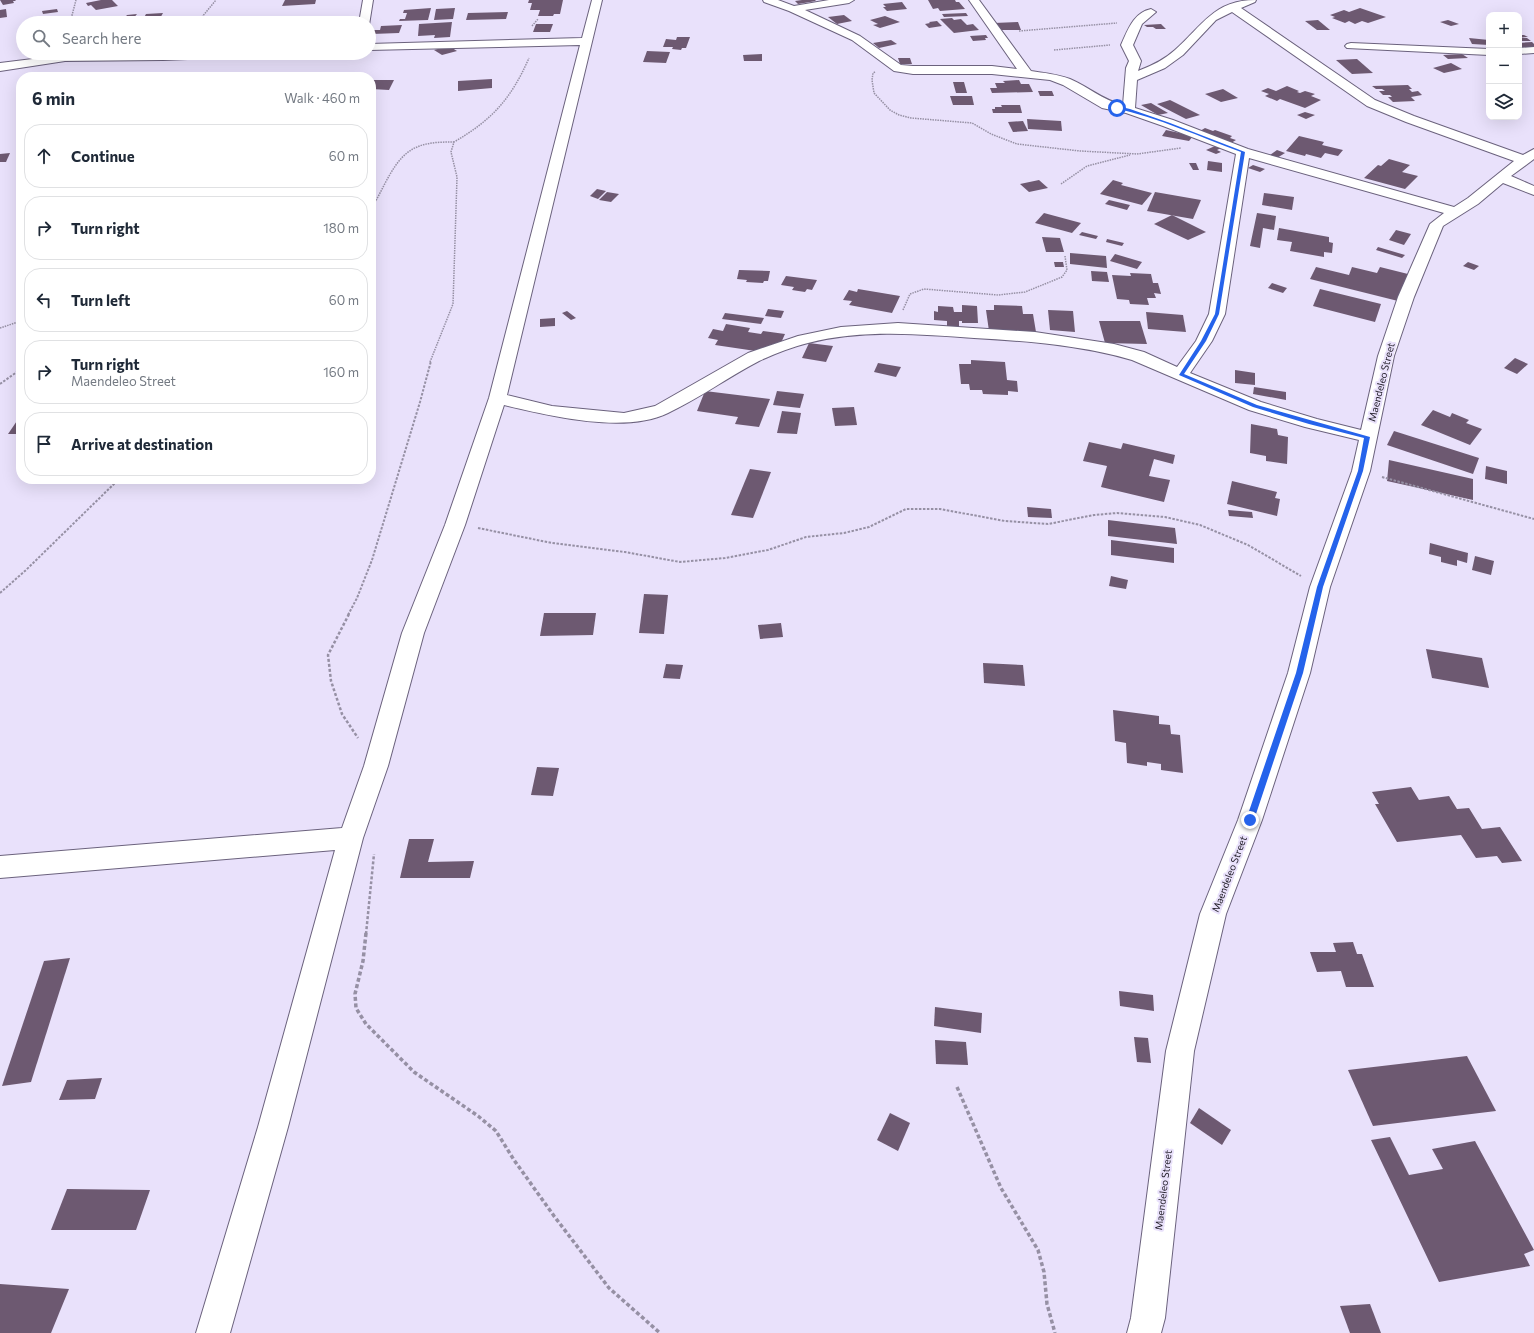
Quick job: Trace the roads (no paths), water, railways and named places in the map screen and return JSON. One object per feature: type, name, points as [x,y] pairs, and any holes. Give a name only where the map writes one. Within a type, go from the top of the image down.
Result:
[{"type":"street","points":[[366,16],[368,0]]},
{"type":"street","points":[[213,1333],[273,1128],[351,838],[376,766],[413,633],[455,525],[498,398],[597,0]]},
{"type":"street","points":[[768,0],[793,9],[856,38],[898,68],[905,70],[992,70],[1052,77],[1066,82],[1106,105],[1129,110],[1243,152],[1455,212]]},
{"type":"street","points":[[793,9],[849,0]]},
{"type":"street","points":[[974,0],[1026,73]]},
{"type":"street","points":[[1133,77],[1161,66],[1179,53],[1212,18],[1233,6],[1251,0]]},
{"type":"street","points":[[1233,6],[1371,103],[1410,120],[1529,156]]},
{"type":"street","points":[[1129,110],[1133,77],[1132,68],[1136,61],[1127,46],[1137,22],[1152,12]]},
{"type":"street","points":[[376,47],[587,41]]},
{"type":"street","points":[[1351,46],[1486,52]]},
{"type":"street","points":[[1522,51],[1534,50]]},
{"type":"street","points":[[0,67],[51,60]]},
{"type":"street","points":[[1181,374],[1204,341],[1217,314],[1243,152]]},
{"type":"street","name":"Maendeleo Street","points":[[1144,1333],[1148,1318],[1180,1051],[1214,914],[1250,820],[1299,673],[1320,587],[1361,471],[1367,437],[1386,356],[1406,297],[1437,224],[1473,201],[1529,156]]},
{"type":"street","points":[[1501,177],[1534,191]]},
{"type":"street","points":[[498,398],[552,411],[624,418],[643,415],[662,410],[754,357],[804,339],[841,332],[898,328],[1035,337],[1086,345],[1138,356],[1255,406],[1311,423],[1367,437]]},
{"type":"street","points":[[0,866],[351,838]]}]
